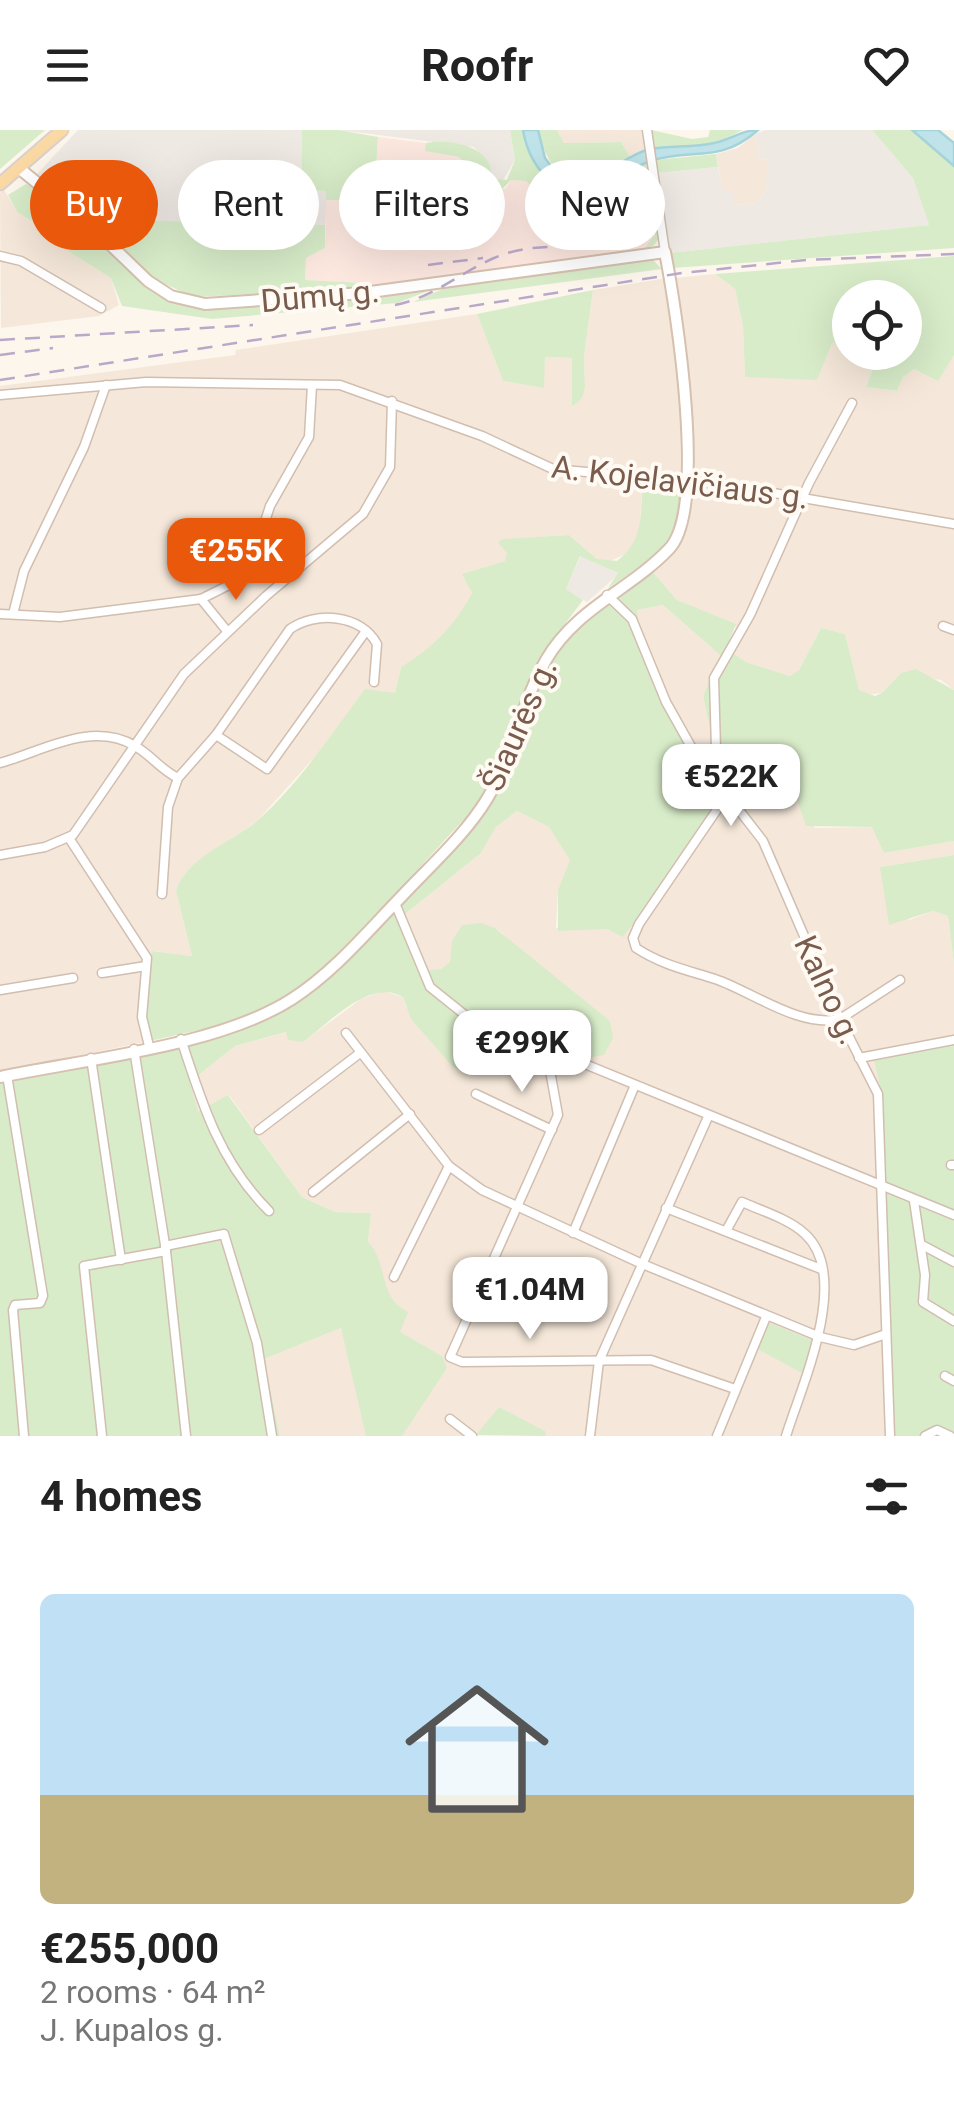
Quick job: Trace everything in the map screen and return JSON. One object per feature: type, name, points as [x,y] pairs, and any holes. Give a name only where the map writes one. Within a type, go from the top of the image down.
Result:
[{"type":"main road","points":[[0,184],[62,130]]},
{"type":"main road","name":"Dūmų g.","points":[[20,169],[96,230],[148,281],[171,296],[206,304],[364,293],[665,252]]},
{"type":"main road","name":"Šiaurės g.","points":[[4,1076],[181,1039],[244,1022],[288,1001],[328,972],[474,818],[499,776],[546,660],[578,619],[674,544],[684,524],[682,364],[665,252]]},
{"type":"street","name":"Šiaurės g.","points":[[647,130],[665,252]]},
{"type":"street","points":[[0,256],[27,264],[101,308]]},
{"type":"street","name":"A. Kojelavičiaus g.","points":[[0,394],[106,384],[349,386],[486,437],[546,468],[686,481],[954,524]]},
{"type":"street","points":[[13,614],[24,570],[84,447],[106,384]]},
{"type":"street","points":[[0,614],[60,618],[201,600],[228,586],[258,543],[270,506],[309,436],[312,385]]},
{"type":"street","points":[[0,855],[69,838],[174,686],[227,631],[362,514],[390,467],[392,400]]},
{"type":"street","points":[[707,768],[716,750],[714,678],[750,615],[852,403]]},
{"type":"street","name":"Kalno g.","points":[[607,595],[632,619],[674,719],[770,854],[840,1019],[878,1094],[890,1436]]},
{"type":"street","points":[[201,600],[227,631]]},
{"type":"street","points":[[162,894],[168,806],[178,778],[216,735],[286,634],[300,622],[334,617],[366,630],[378,644],[374,682]]},
{"type":"street","points":[[943,626],[954,630]]},
{"type":"street","points":[[216,735],[267,770],[366,630]]},
{"type":"street","points":[[0,764],[68,738],[108,738],[134,745],[178,778]]},
{"type":"street","points":[[728,794],[639,924],[634,944],[680,972],[714,979],[788,1011],[840,1019],[900,980]]},
{"type":"street","points":[[69,838],[123,928],[144,950],[142,1017],[148,1046]]},
{"type":"street","points":[[395,903],[424,976],[438,997],[465,1015],[954,1215]]},
{"type":"street","points":[[102,973],[146,966]]},
{"type":"street","points":[[0,990],[73,978]]},
{"type":"street","points":[[346,1033],[449,1166],[516,1207],[640,1264],[820,1338],[846,1346],[886,1334]]},
{"type":"street","points":[[181,1039],[215,1140],[245,1187],[269,1211]]},
{"type":"street","points":[[860,1058],[954,1040]]},
{"type":"street","points":[[546,1048],[559,1101],[552,1130],[450,1358],[462,1362],[658,1361],[735,1390]]},
{"type":"street","points":[[134,1049],[166,1248],[186,1436]]},
{"type":"street","points":[[259,1130],[360,1053]]},
{"type":"street","points":[[91,1058],[122,1260]]},
{"type":"street","points":[[4,1076],[43,1296],[40,1303],[16,1305],[13,1310],[24,1436]]},
{"type":"street","points":[[574,1234],[635,1085]]},
{"type":"street","points":[[476,1094],[552,1130]]},
{"type":"street","points":[[313,1192],[410,1114]]},
{"type":"street","points":[[590,1436],[599,1361],[708,1117]]},
{"type":"street","points":[[394,1276],[449,1166]]},
{"type":"street","points":[[914,1200],[922,1244],[923,1302],[954,1321]]},
{"type":"street","points":[[726,1231],[736,1205],[742,1202],[803,1232],[817,1250],[821,1269],[820,1338],[786,1436]]},
{"type":"street","points":[[666,1208],[821,1269]]},
{"type":"street","points":[[102,1436],[84,1266],[224,1234],[257,1342],[272,1436]]},
{"type":"street","points":[[922,1244],[954,1262]]},
{"type":"street","points":[[717,1436],[766,1317]]},
{"type":"street","points":[[944,1376],[954,1381]]},
{"type":"street","points":[[450,1419],[472,1436]]},
{"type":"street","points":[[925,1436],[937,1430],[950,1436]]},
{"type":"shaded area","points":[[78,130],[302,130],[301,160],[178,160],[178,221],[158,221],[158,160],[50,160]]},
{"type":"shaded area","points":[[339,130],[510,130],[515,160],[505,177],[505,160],[486,160],[474,147]]},
{"type":"shaded area","points":[[557,130],[643,130],[645,151],[631,158],[621,142],[564,143]]},
{"type":"shaded area","points":[[765,130],[872,130],[913,178],[929,225],[670,253],[665,222],[665,172],[718,167],[723,191],[732,191],[734,205],[758,203],[766,190],[768,160],[760,159],[755,134]]},
{"type":"shaded area","points":[[755,134],[760,159],[769,160],[766,190],[758,203],[734,205],[723,192],[716,154],[738,148]]},
{"type":"shaded area","points":[[378,137],[426,143],[437,153],[462,160],[377,160]]},
{"type":"shaded area","points":[[511,180],[525,181],[525,250],[638,250],[365,289],[365,283],[305,280],[306,258],[325,248],[326,200],[339,200],[339,250],[505,250],[505,189]]},
{"type":"shaded area","points":[[4,190],[17,212],[30,220],[30,250],[67,250],[111,278],[119,305],[99,316],[1,328],[0,193]]},
{"type":"shaded area","points":[[319,190],[327,191],[325,225],[319,225]]},
{"type":"shaded area","points":[[715,274],[735,289],[743,326],[745,377],[832,343],[832,370],[872,370],[866,387],[897,391],[903,377],[913,370],[938,380],[954,355],[954,519],[691,475],[694,428],[674,278]]},
{"type":"shaded area","points":[[667,278],[681,392],[680,485],[642,482],[640,530],[628,553],[608,562],[597,559],[569,535],[501,540],[508,553],[505,561],[463,574],[472,593],[461,615],[426,653],[401,667],[395,693],[311,761],[258,820],[185,874],[176,891],[192,956],[153,951],[144,1005],[150,1041],[0,1072],[0,386],[235,355],[236,350],[477,314],[503,381],[543,387],[545,357],[572,358],[573,407],[585,387],[584,356],[593,290]]},
{"type":"shaded area","points":[[697,486],[954,528],[954,690],[941,680],[901,673],[882,693],[866,695],[859,691],[845,634],[821,628],[799,670],[790,676],[746,662],[725,650],[736,627],[677,600],[651,570],[667,557],[683,535]]},
{"type":"shaded area","points":[[581,555],[619,574],[587,602],[566,589]]},
{"type":"shaded area","points":[[663,605],[720,655],[703,696],[713,743],[700,754],[669,701],[639,626],[636,610]]},
{"type":"shaded area","points":[[761,750],[783,752],[797,772],[794,787],[815,828],[873,827],[884,853],[954,841],[954,855],[880,867],[909,920],[933,911],[948,916],[954,964],[954,1038],[872,1053],[881,1090],[890,1436],[546,1436],[499,1407],[477,1436],[402,1436],[442,1356],[399,1332],[368,1242],[371,1213],[335,1212],[302,1197],[229,1095],[197,1111],[190,1082],[235,1046],[287,1032],[303,1042],[361,999],[383,991],[403,997],[406,1007],[480,1064],[496,1023],[587,1058],[610,1021],[526,957],[502,933],[495,928],[441,969],[417,970],[399,919],[481,853],[496,827],[517,811],[549,827],[571,860],[558,890],[556,928],[607,929],[623,936]]},
{"type":"shaded area","points":[[341,1328],[369,1436],[280,1436],[264,1359]]},
{"type":"green space","points":[[0,130],[45,130],[0,169]]},
{"type":"green space","points":[[302,130],[339,130],[378,137],[377,160],[339,160],[339,200],[326,200],[326,191],[319,190],[319,160],[301,160]]},
{"type":"green space","points":[[510,130],[523,130],[525,144],[540,160],[525,160],[525,181],[511,180],[505,186],[515,160]]},
{"type":"green space","points":[[538,130],[557,130],[564,143],[621,142],[631,158],[550,160]]},
{"type":"green space","points":[[651,130],[692,139],[708,137],[710,130],[742,130],[718,143],[653,149]]},
{"type":"green space","points":[[872,130],[912,130],[954,166],[954,248],[672,268],[670,253],[929,225],[913,178]]},
{"type":"green space","points":[[426,143],[458,143],[486,158],[462,160],[425,151]]},
{"type":"green space","points":[[716,154],[718,167],[665,172],[665,160],[656,160]]},
{"type":"green space","points":[[26,184],[30,186],[30,220],[17,212],[8,195]]},
{"type":"green space","points":[[158,221],[178,221],[178,250],[319,250],[319,225],[325,225],[325,248],[306,258],[305,280],[365,283],[365,289],[194,297],[156,280],[124,250],[158,250]]},
{"type":"green space","points":[[108,250],[164,295],[209,309],[433,289],[397,303],[212,319],[122,306],[111,278],[68,251]]},
{"type":"green space","points":[[954,256],[954,355],[938,381],[916,370],[922,370],[922,280],[832,280],[832,343],[817,380],[745,377],[743,326],[735,289],[715,274]]},
{"type":"green space","points":[[652,259],[662,269],[413,302],[445,288]]},
{"type":"green space","points":[[593,290],[582,398],[572,407],[572,358],[545,357],[544,388],[503,381],[477,314]]},
{"type":"green space","points":[[872,370],[913,370],[903,377],[897,391],[866,387]]},
{"type":"green space","points":[[642,482],[680,485],[669,537],[652,558],[608,588],[618,573],[580,556],[566,589],[583,600],[538,660],[497,769],[477,805],[342,952],[305,985],[262,1010],[217,1026],[150,1041],[144,1005],[152,951],[192,956],[176,891],[190,869],[272,807],[365,689],[395,693],[401,667],[442,635],[472,593],[462,574],[505,561],[507,553],[498,543],[502,539],[569,535],[597,559],[617,561],[637,535]]},
{"type":"green space","points":[[651,570],[677,600],[736,624],[726,649],[746,662],[790,676],[799,670],[821,628],[845,634],[859,690],[875,696],[901,673],[916,669],[954,690],[954,841],[884,853],[872,827],[806,826],[793,787],[797,772],[783,752],[761,750],[623,937],[607,929],[558,931],[558,890],[570,860],[549,827],[517,811],[496,827],[481,853],[399,919],[417,970],[441,969],[450,962],[452,941],[462,925],[481,923],[495,928],[610,1021],[613,1038],[604,1055],[587,1058],[497,1023],[480,1064],[462,1071],[453,1067],[411,1019],[403,997],[390,992],[377,993],[350,1005],[303,1042],[288,1040],[286,1032],[235,1046],[190,1082],[198,1111],[228,1095],[302,1197],[335,1212],[371,1213],[368,1242],[379,1260],[392,1298],[408,1312],[400,1332],[442,1356],[447,1368],[402,1436],[366,1436],[341,1328],[264,1359],[280,1436],[0,1436],[0,1082],[170,1049],[236,1031],[295,1003],[327,978],[394,913],[502,779],[515,755],[544,674],[564,642],[590,615]],"holes":[[[663,605],[720,655],[703,696],[713,743],[700,754],[660,686],[637,610]]]},
{"type":"green space","points":[[954,855],[954,964],[948,916],[933,911],[889,925],[880,867]]},
{"type":"green space","points":[[954,1038],[954,1436],[890,1436],[881,1090],[872,1053]]},
{"type":"green space","points":[[770,1323],[814,1341],[802,1373],[759,1350],[758,1343]]},
{"type":"green space","points":[[499,1407],[545,1431],[546,1436],[476,1435]]},
{"type":"water","points":[[523,130],[538,130],[546,160],[533,160]]},
{"type":"water","points":[[758,130],[730,148],[626,160],[650,149],[706,145]]},
{"type":"water","points":[[912,130],[938,130],[954,143],[954,166]]},
{"type":"railway","points":[[395,305],[421,297],[505,254],[525,250]]},
{"type":"railway","points":[[0,380],[682,273],[806,260],[954,254]]},
{"type":"railway","points":[[428,265],[483,258]]},
{"type":"railway","points":[[0,340],[253,325]]},
{"type":"railway","points":[[0,355],[53,348]]}]
